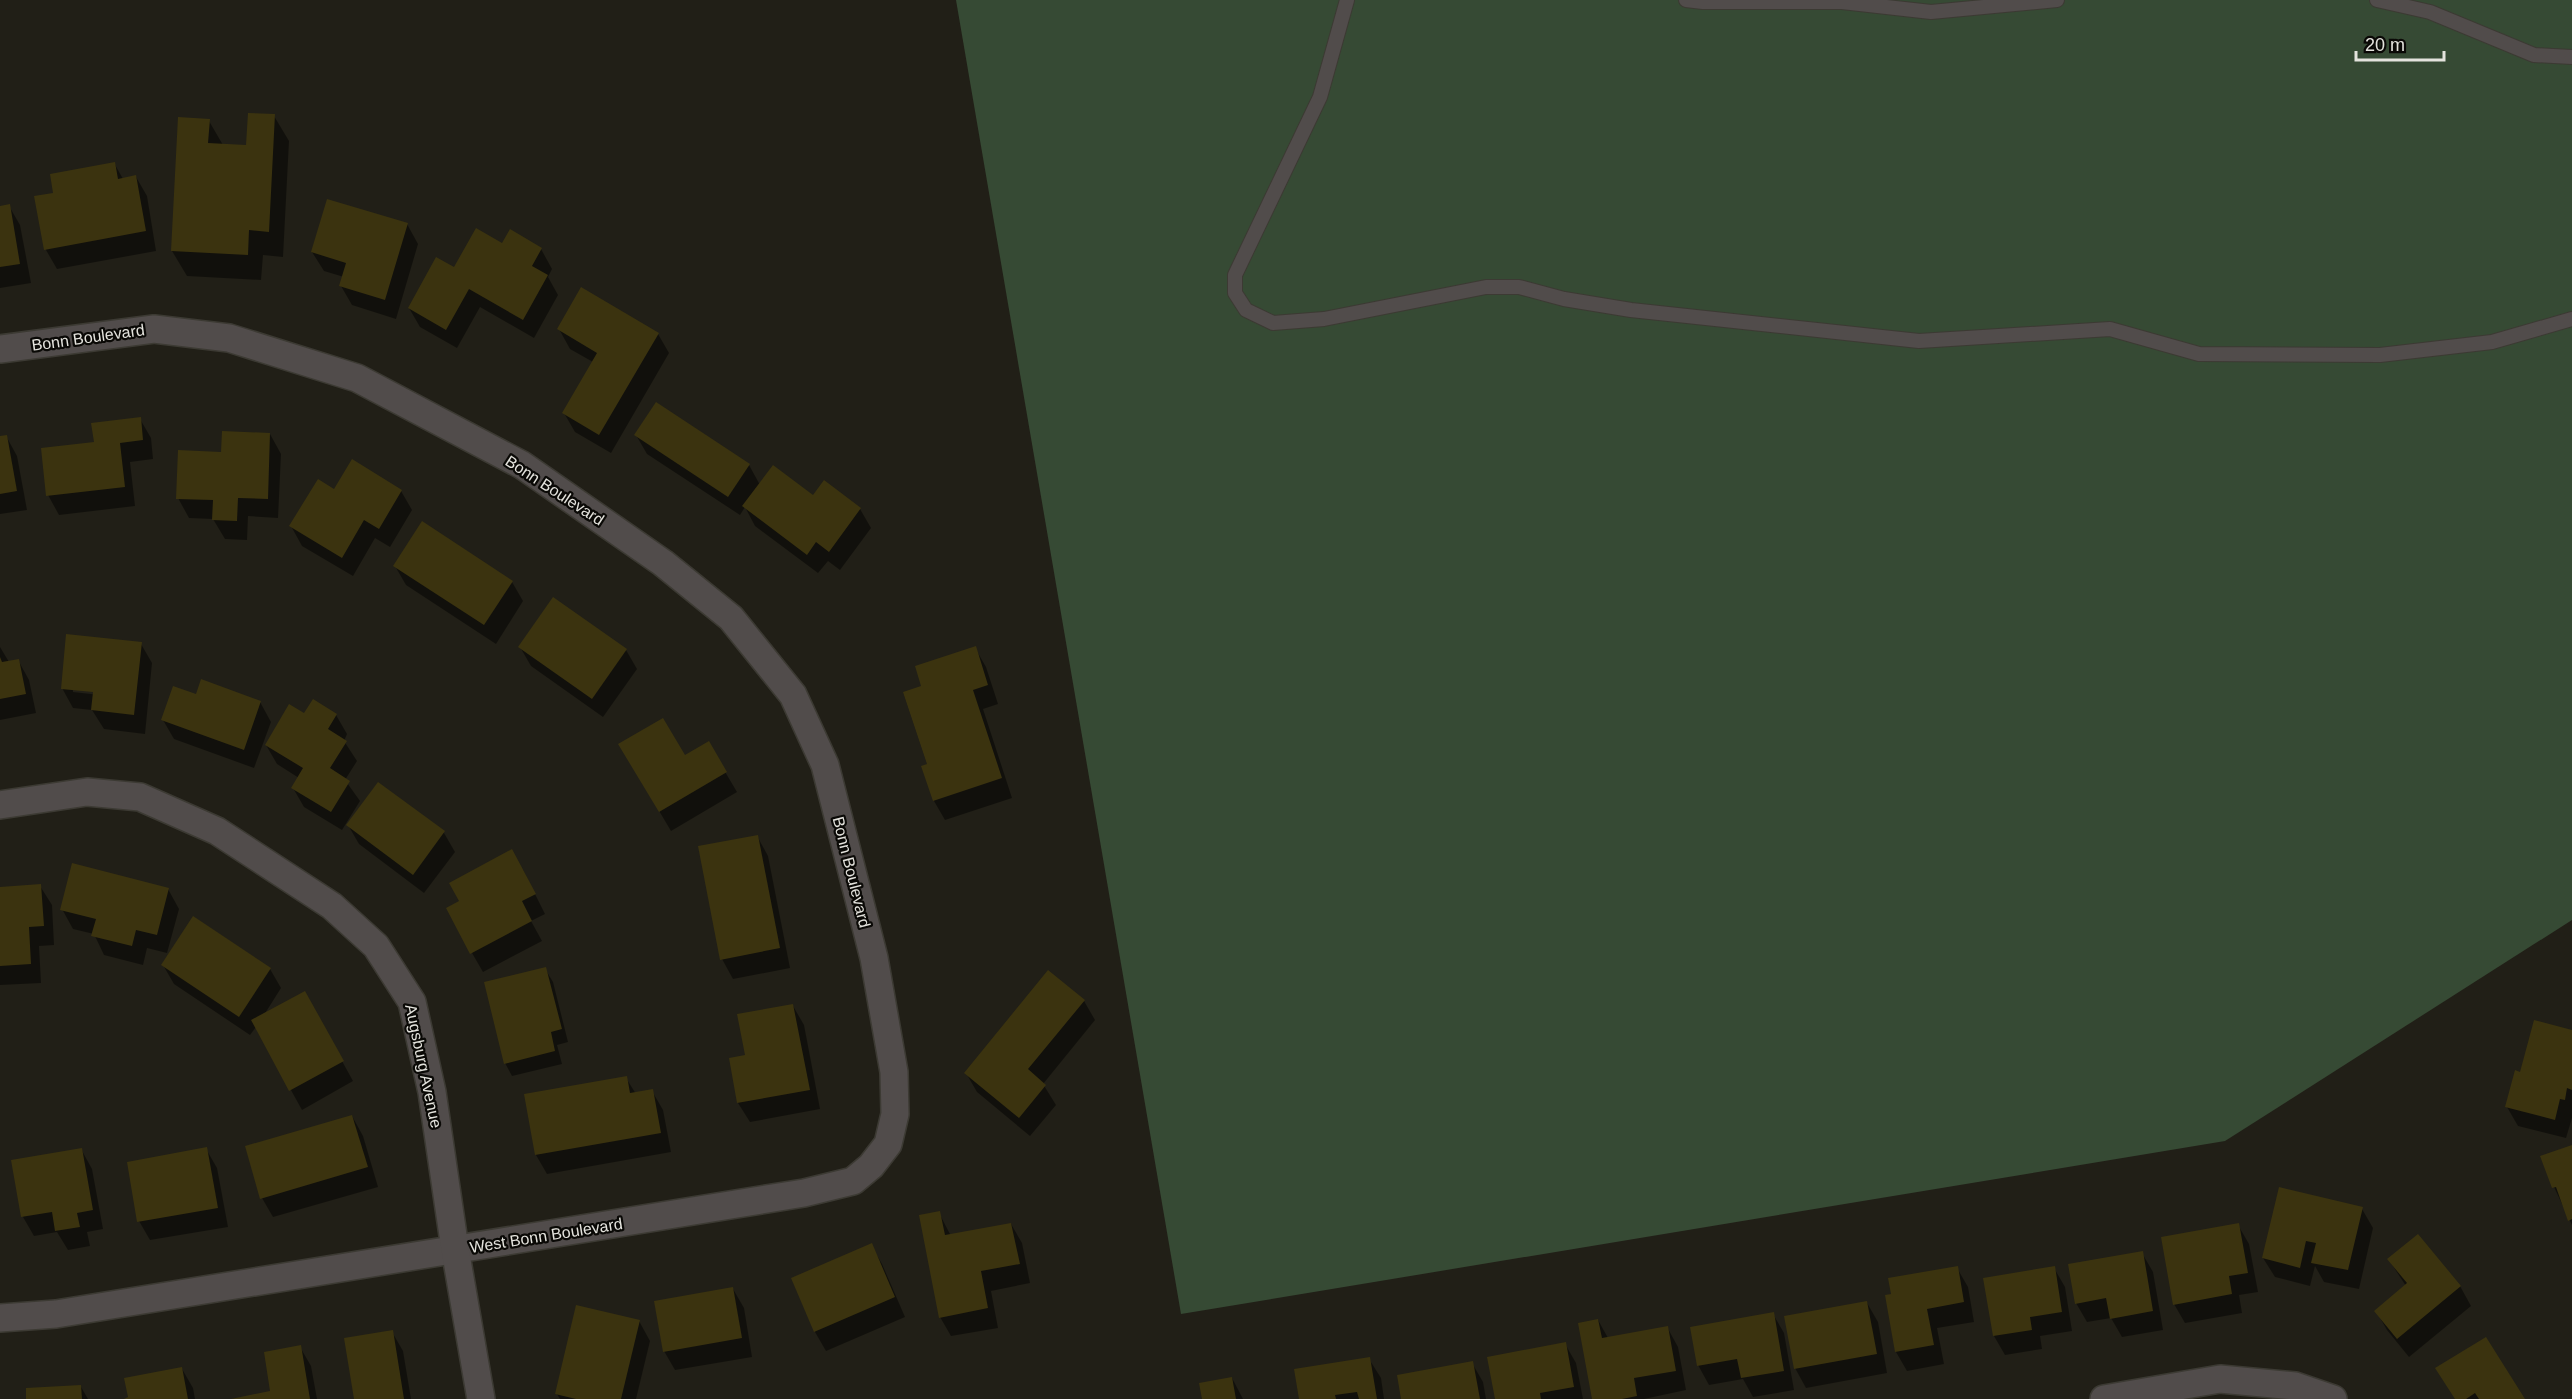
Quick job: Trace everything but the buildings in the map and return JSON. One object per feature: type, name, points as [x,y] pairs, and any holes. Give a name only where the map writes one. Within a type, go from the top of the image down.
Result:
[{"type":"street","name":"Bonn Boulevard","points":[[0,349],[154,328],[230,338],[357,378],[522,465],[663,563],[731,618],[793,695],[825,765],[874,958]]},
{"type":"street","name":"Augsburg Avenue","points":[[0,805],[87,792],[140,797],[217,831],[332,906],[376,946],[412,1002],[432,1092],[455,1250],[481,1399]]},
{"type":"street","name":"West Bonn Boulevard","points":[[0,1318],[56,1314],[804,1194],[853,1181],[871,1166],[888,1144],[895,1114],[894,1072],[874,958]]},
{"type":"street","points":[[2104,1399],[2220,1379],[2295,1386],[2325,1397]]},
{"type":"lane","points":[[1347,0],[1320,97],[1236,275],[1235,293],[1246,310],[1273,323],[1324,319],[1486,287],[1519,287],[1564,299],[1631,310],[1919,341],[2110,329],[2199,354],[2380,356],[2492,342],[2572,319]]},
{"type":"lane","points":[[1686,0],[1842,2],[1931,12],[2057,0]]},
{"type":"lane","points":[[2377,0],[2430,12],[2534,55],[2572,57]]},
{"type":"green space","points":[[956,0],[2572,0],[2572,920],[2225,1141],[1181,1314]]}]
